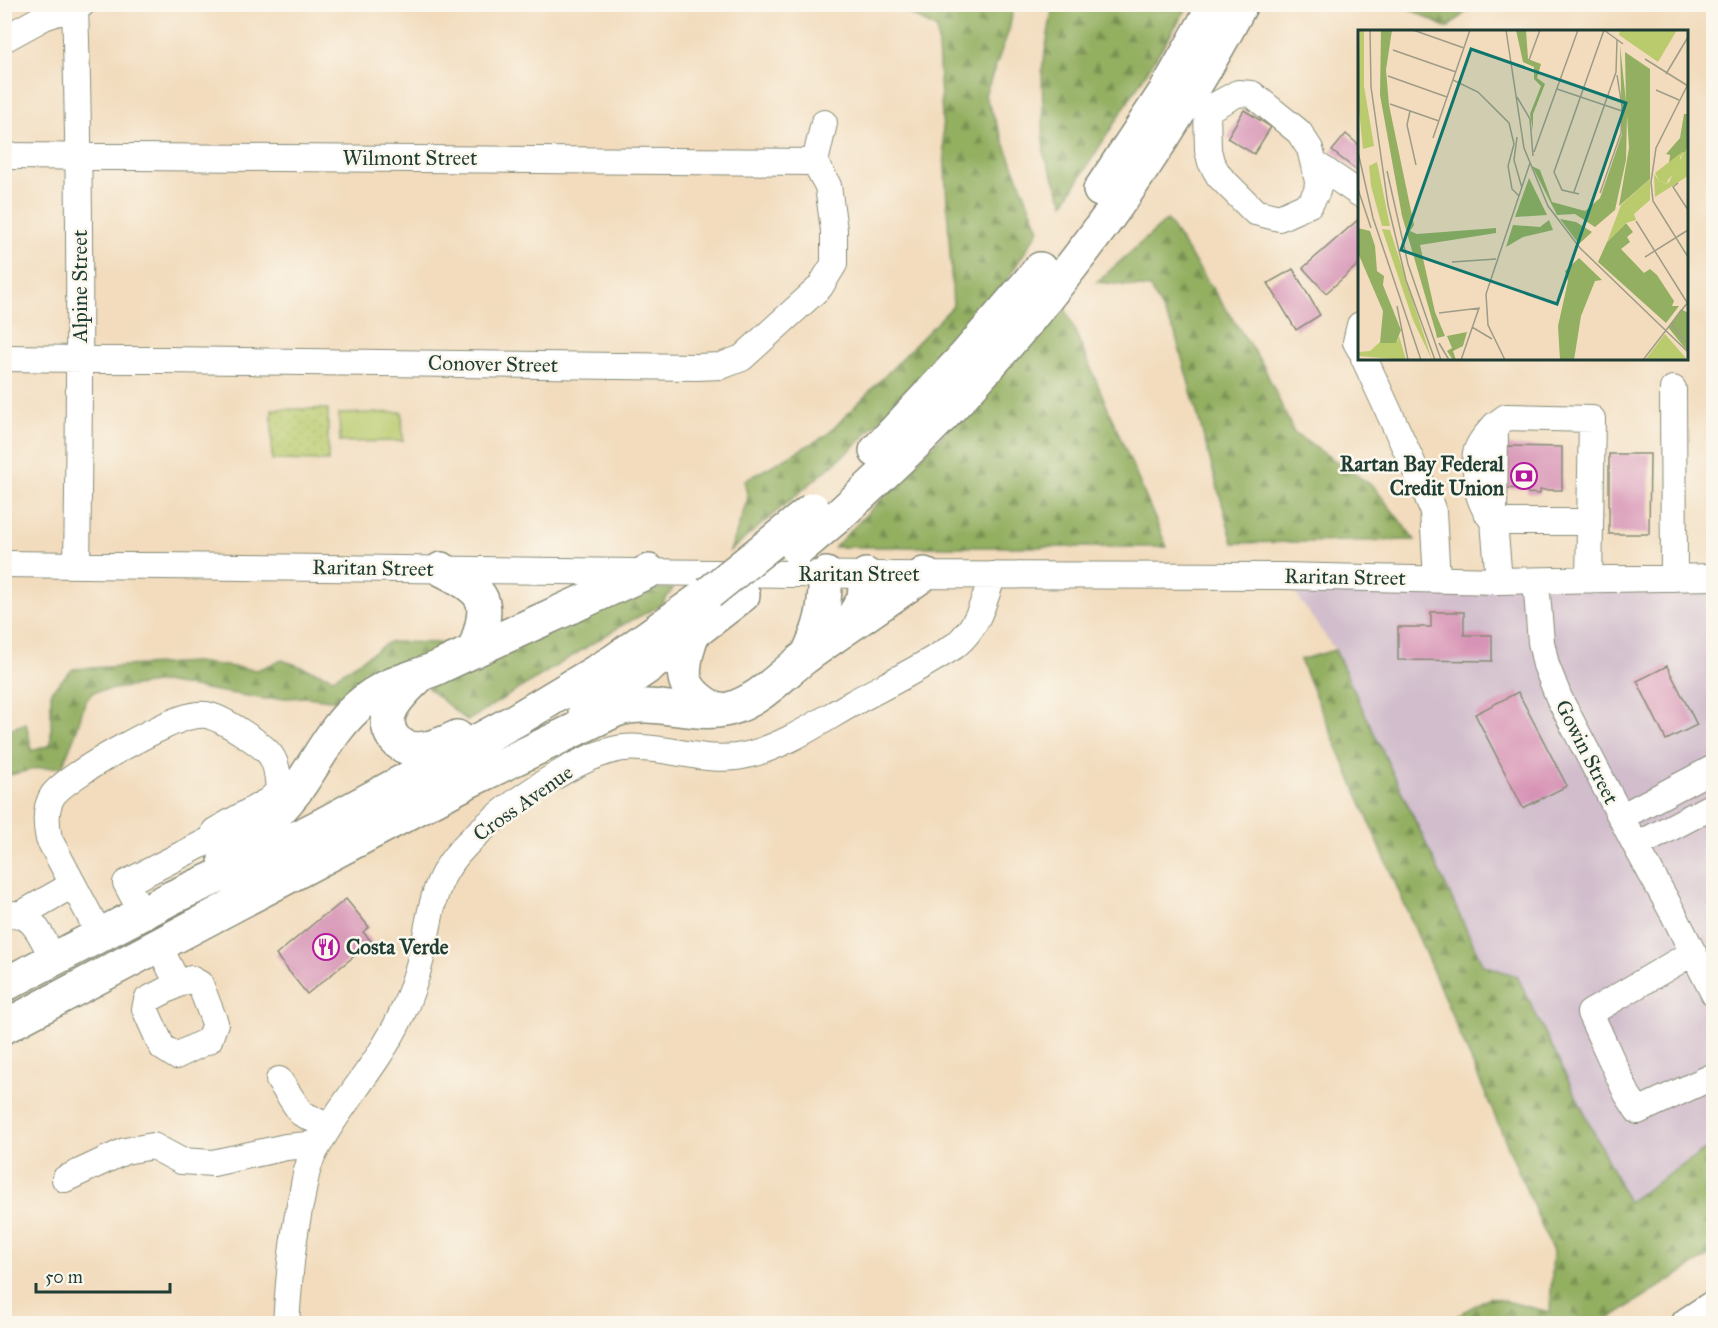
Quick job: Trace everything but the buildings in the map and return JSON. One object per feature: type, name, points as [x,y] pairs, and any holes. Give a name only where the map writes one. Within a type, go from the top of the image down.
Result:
[{"type":"highway","points":[[1098,213],[1215,4]]},
{"type":"highway","points":[[501,765],[610,693],[692,635],[743,595],[824,514],[906,421],[1021,310],[1098,213],[1162,139],[1197,105],[1241,4]]},
{"type":"highway","points":[[4,985],[173,897],[322,825],[546,703],[614,661],[824,514]]},
{"type":"highway","points":[[441,569],[468,582],[482,598],[484,618],[474,651]]},
{"type":"highway","points":[[173,897],[223,845],[267,824],[273,806],[299,785],[330,738],[350,713],[380,689],[420,675],[649,571]]},
{"type":"highway","points":[[807,656],[823,616],[826,574]]},
{"type":"highway","points":[[4,1027],[501,765],[626,707],[652,706],[693,711],[718,711],[736,707],[755,696],[807,656],[924,574]]},
{"type":"highway","points":[[845,629],[864,599],[866,575]]},
{"type":"highway","points":[[692,635],[685,662],[685,681],[695,697],[718,711]]},
{"type":"highway","points":[[420,675],[398,698],[389,713],[388,720],[391,735],[402,745],[411,748],[421,749],[438,745],[546,703]]},
{"type":"highway","points":[[1688,1323],[1713,1307]]},
{"type":"street","points":[[4,39],[44,17],[79,6]]},
{"type":"street","name":"Alpine Street","points":[[77,564],[80,358],[79,6]]},
{"type":"street","points":[[1238,93],[1252,94],[1299,132],[1310,150],[1318,181],[1317,191],[1310,204],[1279,218],[1255,212],[1219,176],[1211,162],[1197,105],[1238,93]]},
{"type":"street","points":[[815,162],[825,123]]},
{"type":"street","name":"Wilmont Street","points":[[4,156],[815,162]]},
{"type":"street","name":"Conover Street","points":[[4,358],[721,366],[742,358],[820,286],[834,264],[834,230],[828,186],[815,162]]},
{"type":"street","points":[[1314,163],[1358,193]]},
{"type":"street","points":[[1358,331],[1356,342],[1358,347]]},
{"type":"street","points":[[1365,360],[1433,512],[1437,579]]},
{"type":"street","points":[[1673,389],[1674,578]]},
{"type":"street","points":[[1499,581],[1494,522],[1495,425],[1506,417],[1593,419],[1589,580]]},
{"type":"street","points":[[1494,522],[1590,522]]},
{"type":"street","name":"Raritan Street","points":[[4,564],[866,575],[1282,576],[1499,581],[1713,577]]},
{"type":"street","name":"Cross Avenue","points":[[285,1323],[293,1235],[309,1162],[399,1020],[422,955],[427,924],[440,882],[446,869],[466,844],[490,823],[569,768],[610,750],[641,748],[721,759],[746,755],[782,742],[956,645],[972,629],[978,619],[993,575]]},
{"type":"street","name":"Gowin Street","points":[[1536,581],[1541,642],[1546,665],[1559,698],[1673,912],[1713,994]]},
{"type":"street","points":[[100,935],[49,839],[45,823],[52,797],[78,773],[159,728],[190,716],[209,715],[234,727],[270,755],[278,774],[279,791],[273,806]]},
{"type":"street","points":[[1621,817],[1713,768]]},
{"type":"street","points":[[1636,846],[1713,805]]},
{"type":"street","points":[[142,913],[126,883],[223,845]]},
{"type":"street","points":[[12,916],[72,885]]},
{"type":"street","points":[[12,916],[32,921],[54,959]]},
{"type":"street","points":[[159,946],[178,984]]},
{"type":"street","points":[[1692,953],[1590,1013],[1627,1094],[1638,1111],[1713,1076]]},
{"type":"street","points":[[65,1179],[125,1151],[153,1146],[181,1161],[213,1163],[324,1136],[301,1113],[279,1080]]},
{"type":"shaded area","points":[[1283,576],[1713,577],[1713,1145],[1628,1202],[1517,977],[1484,965],[1335,650]]},
{"type":"green space","points":[[894,5],[1014,5],[1009,30],[985,95],[1039,230],[983,317],[956,340],[856,445],[730,551],[748,498],[744,481],[827,435],[953,306],[937,29]]},
{"type":"green space","points":[[1053,5],[1189,5],[1064,203],[1044,155],[1042,70]]},
{"type":"green space","points":[[1402,5],[1474,5],[1447,28]]},
{"type":"green space","points":[[1167,220],[1263,365],[1294,433],[1374,487],[1415,540],[1233,543],[1175,333],[1150,288],[1097,282]]},
{"type":"green space","points":[[1065,308],[1167,547],[835,547]]},
{"type":"green space","points":[[272,409],[328,409],[328,461],[272,460]]},
{"type":"green space","points":[[402,412],[403,441],[340,442],[339,414]]},
{"type":"green space","points":[[635,588],[673,589],[660,606],[624,624],[467,721],[428,688]]},
{"type":"green space","points":[[389,642],[455,643],[338,701],[306,697],[265,699],[163,682],[93,692],[85,702],[62,767],[39,768],[5,776],[5,731],[26,723],[32,751],[51,745],[51,691],[73,669],[195,662],[257,670],[282,660],[334,678]]},
{"type":"green space","points":[[1335,650],[1483,965],[1517,976],[1628,1202],[1713,1145],[1713,1253],[1602,1323],[1445,1323],[1489,1297],[1550,1312],[1553,1252],[1300,660]]},
{"type":"place","name":"Rartan Bay Federal Credit Union","points":[[1524,476]]},
{"type":"place","name":"Costa Verde","points":[[326,947]]}]
